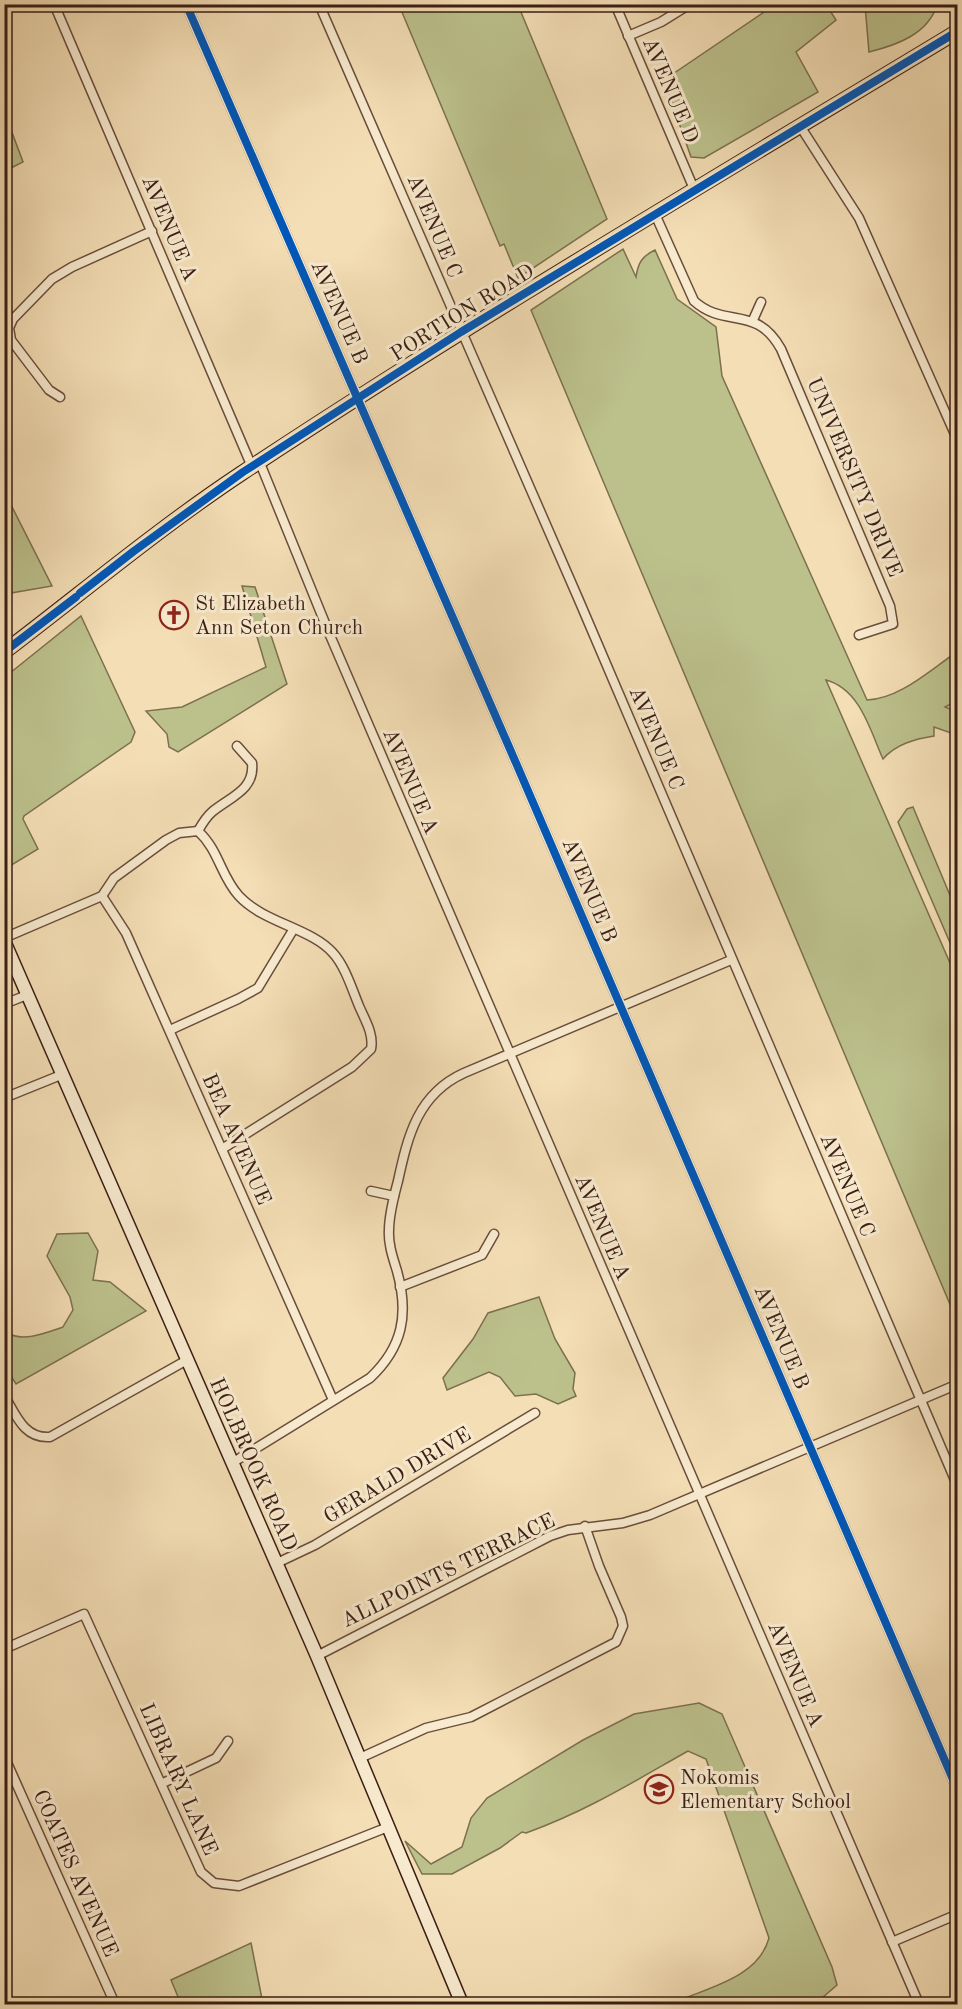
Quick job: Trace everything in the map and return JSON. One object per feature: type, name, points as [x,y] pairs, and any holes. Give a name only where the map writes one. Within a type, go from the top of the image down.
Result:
[{"type":"main road","name":"PORTION ROAD","points":[[4,652],[134,550],[256,465],[461,332],[957,31]]},
{"type":"street","name":"AVENUE A","points":[[54,4],[256,465],[919,2004]]},
{"type":"street","name":"AVENUE B","points":[[186,4],[359,400],[957,1791]]},
{"type":"street","name":"AVENUE C","points":[[319,4],[579,598],[957,1487]]},
{"type":"street","name":"AVENUE D","points":[[615,4],[694,189]]},
{"type":"street","points":[[628,36],[661,22],[690,4]]},
{"type":"street","points":[[800,126],[859,218],[957,441]]},
{"type":"street","points":[[655,214],[694,301],[705,310],[715,314],[753,320],[761,302]]},
{"type":"street","points":[[60,397],[49,390],[11,340],[9,328],[13,319],[52,279],[72,267],[152,231]]},
{"type":"street","name":"UNIVERSITY DRIVE","points":[[753,320],[766,328],[781,349],[890,606],[892,624],[859,635]]},
{"type":"street","points":[[4,939],[102,896],[114,878],[166,840],[179,833],[198,831],[212,812],[246,788],[251,780],[252,764],[237,746]]},
{"type":"street","points":[[198,831],[212,846],[238,895],[257,910],[319,941],[335,954],[371,1034],[371,1049],[352,1067],[222,1149]]},
{"type":"street","name":"BEA AVENUE","points":[[102,896],[126,933],[333,1400]]},
{"type":"street","points":[[170,1029],[258,988],[293,930]]},
{"type":"street","name":"HOLBROOK ROAD","points":[[4,939],[61,1075],[317,1656],[462,2004]]},
{"type":"street","points":[[232,1463],[370,1378],[391,1357],[399,1340],[402,1323],[400,1287],[388,1230],[407,1138],[423,1107],[453,1078],[731,960]]},
{"type":"street","points":[[4,1004],[27,994]]},
{"type":"street","points":[[4,1098],[61,1075]]},
{"type":"street","points":[[371,1191],[394,1196]]},
{"type":"street","points":[[400,1287],[482,1255],[494,1234]]},
{"type":"street","points":[[4,1395],[26,1431],[40,1437],[50,1437],[187,1360]]},
{"type":"street","name":"ALLPOINTS TERRACE","points":[[317,1656],[558,1533],[585,1526],[623,1523],[700,1494],[957,1384]]},
{"type":"street","name":"GERALD DRIVE","points":[[276,1563],[315,1545],[535,1413]]},
{"type":"street","points":[[360,1758],[426,1728],[471,1718],[616,1642],[623,1626],[621,1617],[585,1526]]},
{"type":"street","name":"LIBRARY LANE","points":[[4,1649],[84,1614],[163,1783],[201,1872],[207,1879],[229,1886],[248,1883],[318,1853],[388,1827]]},
{"type":"street","points":[[163,1783],[216,1758],[228,1741]]},
{"type":"street","name":"COATES AVENUE","points":[[4,1756],[115,2004]]},
{"type":"street","points":[[892,1942],[957,1914]]},
{"type":"green space","points":[[399,5],[518,5],[607,219],[518,278],[504,244],[500,246]]},
{"type":"green space","points":[[770,5],[837,5],[829,9],[836,20],[796,52],[818,92],[704,158],[691,157],[664,80],[767,10]]},
{"type":"green space","points":[[865,5],[937,5],[927,24],[919,31],[900,42],[869,52]]},
{"type":"green space","points":[[4,111],[23,162],[5,171],[4,171]]},
{"type":"green space","points":[[623,249],[636,277],[641,260],[655,250],[677,299],[716,327],[722,376],[867,700],[903,689],[957,652],[957,701],[945,707],[957,712],[954,734],[934,727],[934,736],[906,743],[883,759],[856,701],[838,685],[826,680],[957,979],[957,1321],[531,310]]},
{"type":"green space","points":[[5,493],[52,586],[5,594]]},
{"type":"green space","points":[[242,586],[255,587],[287,684],[178,752],[169,747],[167,734],[146,711],[182,707],[266,667]]},
{"type":"green space","points":[[81,616],[135,732],[131,742],[24,816],[23,819],[38,849],[5,869],[5,677]]},
{"type":"green space","points":[[913,807],[957,912],[957,959],[898,822],[907,809]]},
{"type":"green space","points":[[88,1233],[98,1251],[93,1280],[110,1282],[146,1311],[16,1384],[5,1367],[5,1332],[27,1337],[63,1327],[73,1310],[70,1297],[47,1256],[57,1234]]},
{"type":"green space","points":[[539,1297],[555,1339],[575,1373],[573,1389],[576,1396],[558,1404],[536,1394],[515,1396],[500,1377],[489,1372],[447,1390],[443,1378],[473,1339],[488,1313]]},
{"type":"green space","points":[[699,1703],[722,1714],[832,1967],[837,1985],[815,2004],[671,2004],[742,1973],[763,1952],[769,1938],[706,1759],[688,1751],[590,1806],[526,1833],[522,1832],[500,1848],[452,1874],[422,1874],[405,1841],[431,1864],[462,1847],[471,1818],[487,1798],[583,1740],[634,1714]]},
{"type":"green space","points":[[251,1943],[263,2004],[181,2004],[171,1980]]},
{"type":"cycle path","points":[[186,4],[516,763],[958,1791]]},
{"type":"cycle path","points":[[80,593],[243,472],[461,332],[958,31]]},
{"type":"cycle path","points":[[4,652],[76,597]]},
{"type":"place","name":"St Elizabeth Ann Seton Church","points":[[174,615]]},
{"type":"place","name":"Nokomis Elementary School","points":[[659,1789]]}]
